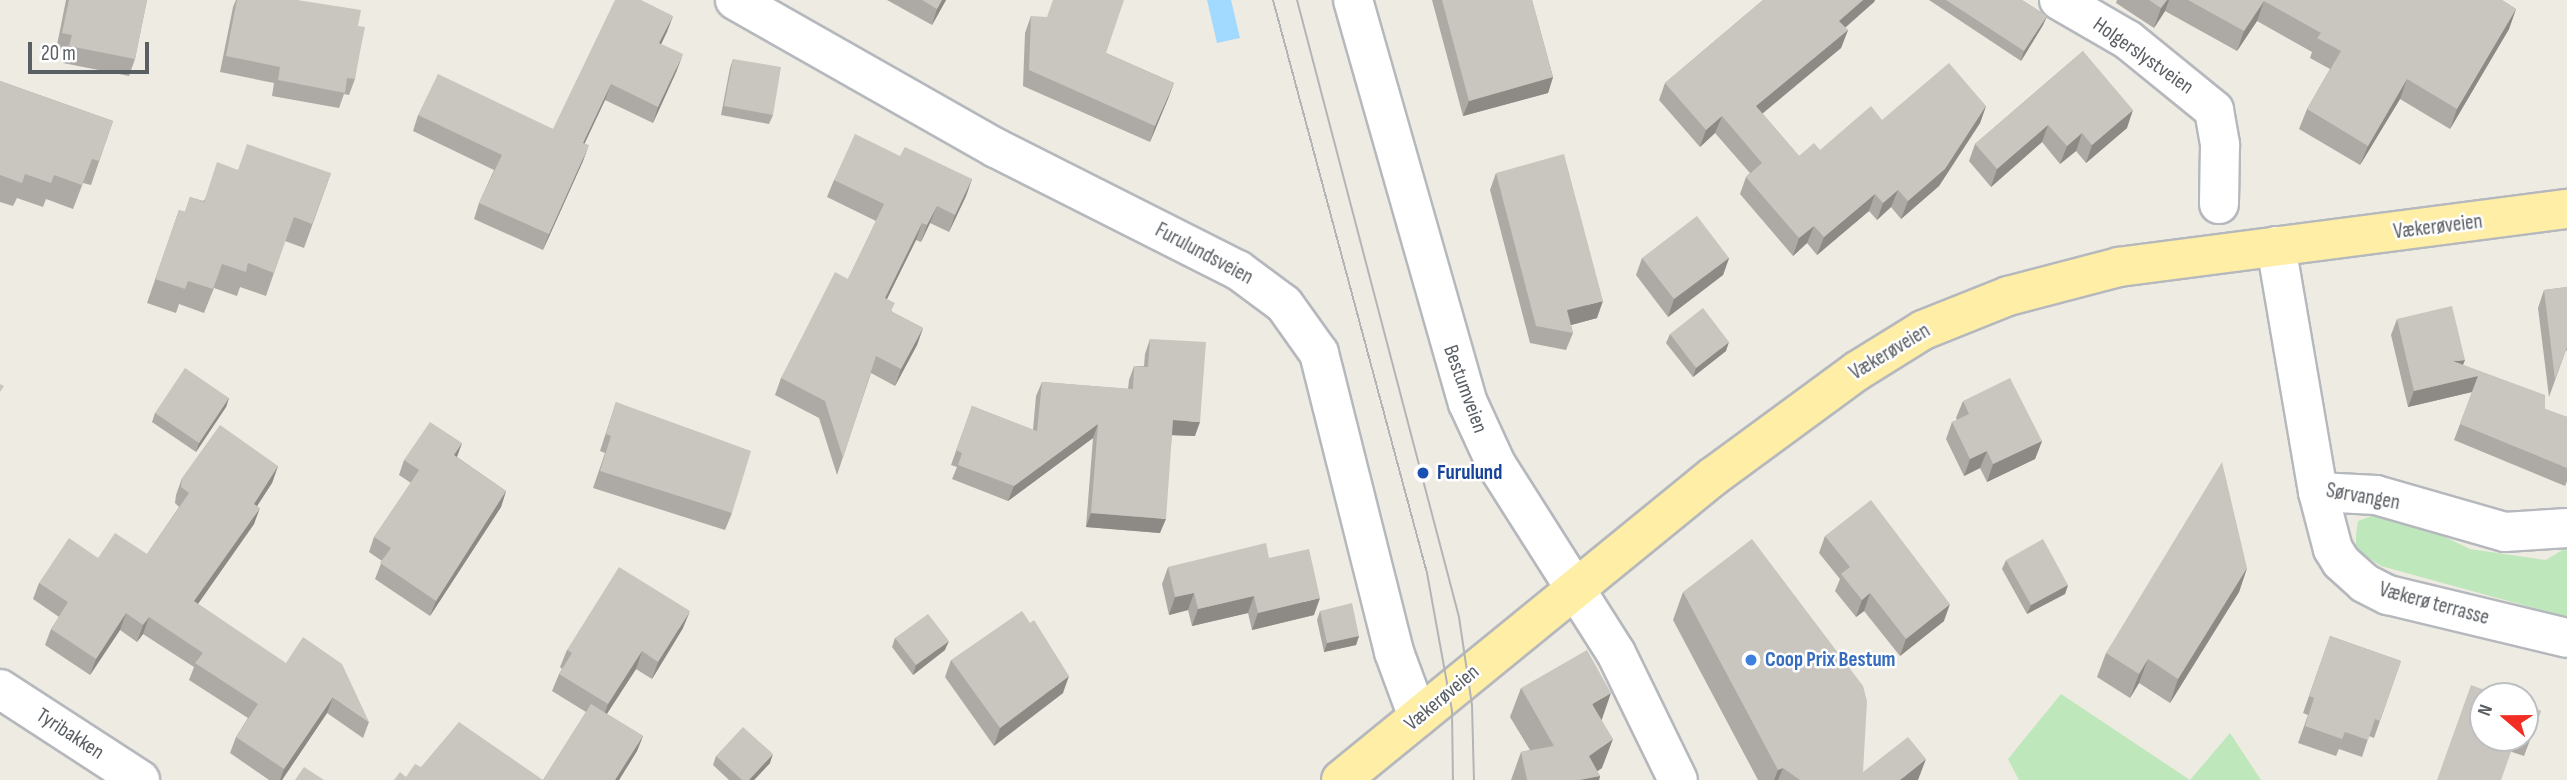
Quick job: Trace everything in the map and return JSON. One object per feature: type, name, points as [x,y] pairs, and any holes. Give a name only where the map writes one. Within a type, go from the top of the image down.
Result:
[{"type":"main road","name":"Vækerøveien","points":[[1340,780],[1790,418],[1923,330],[2008,296],[2081,275],[2276,246],[2567,209]]},
{"type":"street","name":"Furulundsveien","points":[[735,0],[996,148],[1238,270],[1284,304],[1308,333],[1326,374],[1394,652],[1418,717]]},
{"type":"street","name":"Bestumveien","points":[[1353,0],[1468,403],[1496,464],[1616,653],[1678,780]]},
{"type":"street","name":"Holgerslystveien","points":[[2059,0],[2128,40],[2214,110],[2221,145],[2219,204]]},
{"type":"street","name":"Sørvangen","points":[[2276,246],[2318,492],[2376,495],[2505,531],[2567,528]]},
{"type":"street","name":"Vækerø terrasse","points":[[2318,492],[2333,549],[2364,583],[2388,595],[2567,638]]},
{"type":"street","name":"Tyribakken","points":[[0,689],[140,780]]},
{"type":"green space","points":[[2388,510],[2470,549],[2546,560],[2567,547],[2567,617],[2381,566],[2356,549],[2356,535],[2358,521]]},
{"type":"green space","points":[[2061,694],[2190,780],[2019,780],[2008,759]]},
{"type":"green space","points":[[2230,733],[2261,780],[2190,780]]},
{"type":"water","points":[[1207,0],[1231,0],[1240,38],[1217,43]]},
{"type":"building","points":[[69,0],[147,0],[135,59],[69,46],[72,35],[62,33]]},
{"type":"building","points":[[237,0],[297,0],[361,10],[358,26],[365,27],[355,79],[347,78],[345,93],[278,80],[280,67],[226,56]]},
{"type":"building","points":[[615,0],[641,0],[673,16],[659,43],[683,54],[658,107],[611,84],[583,143],[589,145],[549,234],[479,203],[502,155],[418,115],[438,74],[553,129]]},
{"type":"building","points":[[922,0],[942,0],[937,9]]},
{"type":"building","points":[[1053,0],[1124,0],[1106,53],[1174,83],[1155,126],[1029,70],[1031,16],[1047,17]]},
{"type":"building","points":[[1442,0],[1532,0],[1553,77],[1469,101]]},
{"type":"building","points":[[1763,0],[1863,0],[1839,21],[1848,30],[1756,106],[1799,156],[1814,143],[1820,150],[1871,106],[1882,120],[1949,63],[1986,106],[1945,169],[1908,201],[1898,190],[1883,203],[1875,194],[1824,237],[1814,226],[1799,238],[1746,177],[1762,163],[1722,116],[1706,130],[1665,83]]},
{"type":"building","points":[[1946,0],[2022,0],[2047,16],[2024,51]]},
{"type":"building","points":[[2149,0],[2167,0],[2161,8]]},
{"type":"building","points":[[2188,0],[2502,0],[2516,9],[2457,109],[2407,79],[2368,146],[2307,109],[2341,51],[2317,38],[2321,33],[2264,1],[2244,31]]},
{"type":"building","points":[[2083,51],[2133,110],[2092,145],[2082,133],[2067,146],[2048,125],[1997,169],[1975,144]]},
{"type":"building","points":[[733,59],[781,67],[773,115],[724,106]]},
{"type":"building","points":[[0,81],[113,121],[99,161],[92,159],[82,185],[54,175],[51,183],[25,174],[22,183],[0,175]]},
{"type":"building","points":[[855,134],[900,156],[905,147],[972,179],[955,215],[937,206],[927,225],[922,223],[885,298],[895,303],[891,311],[923,328],[901,369],[876,356],[843,458],[825,401],[781,378],[835,272],[848,279],[884,204],[834,180]]},
{"type":"building","points":[[247,144],[331,173],[312,224],[294,217],[274,273],[248,263],[246,272],[222,264],[213,289],[188,281],[185,289],[155,279],[179,210],[185,212],[190,197],[204,202],[217,162],[238,170]]},
{"type":"building","points":[[1564,154],[1603,301],[1567,310],[1573,333],[1536,326],[1496,173]]},
{"type":"building","points":[[1697,216],[1729,258],[1674,299],[1642,258]]},
{"type":"building","points":[[2567,287],[2567,347],[2555,379],[2544,290]]},
{"type":"building","points":[[2452,306],[2465,360],[2453,361],[2545,395],[2545,409],[2567,417],[2567,468],[2460,424],[2478,376],[2414,391],[2397,319]]},
{"type":"building","points":[[1703,308],[1729,342],[1696,368],[1670,334]]},
{"type":"building","points":[[1150,339],[1206,342],[1200,422],[1173,420],[1166,519],[1091,513],[1098,424],[1014,486],[958,465],[962,453],[956,450],[972,406],[1037,431],[1042,382],[1133,389],[1134,366],[1148,367]]},
{"type":"building","points":[[185,368],[229,398],[199,443],[155,413]]},
{"type":"building","points":[[2010,378],[2042,441],[1993,464],[1987,451],[1970,459],[1952,422],[1969,414],[1963,401]]},
{"type":"building","points":[[616,402],[751,451],[732,513],[600,471],[611,436],[606,434]]},
{"type":"building","points":[[430,422],[462,443],[454,455],[506,491],[436,601],[380,563],[391,548],[374,537],[419,470],[404,460]]},
{"type":"building","points":[[220,425],[278,466],[254,504],[260,508],[194,601],[286,663],[303,637],[342,664],[369,722],[333,697],[284,769],[236,737],[258,704],[195,663],[203,653],[149,617],[143,625],[126,613],[96,659],[51,629],[68,602],[39,583],[69,538],[98,558],[115,533],[147,554],[189,493],[181,487],[182,478]]},
{"type":"building","points":[[2222,462],[2247,568],[2178,679],[2148,659],[2139,674],[2106,653]]},
{"type":"building","points":[[1871,500],[1950,604],[1906,639],[1870,593],[1862,600],[1841,574],[1850,567],[1825,536]]},
{"type":"building","points":[[1752,539],[1863,686],[1867,701],[1863,772],[1908,737],[1926,759],[1900,780],[1800,780],[1783,768],[1778,770],[1683,592]]},
{"type":"building","points":[[2043,539],[2068,585],[2031,605],[2006,560]]},
{"type":"building","points":[[1266,543],[1269,558],[1309,549],[1320,598],[1258,613],[1254,596],[1198,609],[1194,593],[1175,597],[1168,567]]},
{"type":"building","points":[[619,567],[690,611],[658,662],[642,651],[608,704],[559,674],[572,653],[567,650]]},
{"type":"building","points":[[1352,603],[1359,636],[1327,643],[1320,611]]},
{"type":"building","points":[[1022,611],[1030,623],[1034,620],[1069,676],[1000,728],[951,660]]},
{"type":"building","points":[[928,614],[949,641],[916,665],[895,638]]},
{"type":"building","points":[[2330,636],[2401,661],[2380,721],[2375,719],[2368,740],[2345,732],[2342,739],[2305,726],[2314,698],[2309,696]]},
{"type":"building","points":[[1587,650],[1611,693],[1592,704],[1613,739],[1589,756],[1600,776],[1580,780],[1527,780],[1521,752],[1554,746],[1521,688]]},
{"type":"building","points":[[2469,691],[2469,752],[2511,752],[2501,780],[2437,780]]},
{"type":"building","points":[[591,704],[643,736],[615,780],[543,780]]},
{"type":"building","points":[[459,722],[543,780],[394,780],[400,772],[406,777],[415,764],[421,767]]},
{"type":"building","points":[[743,727],[773,754],[749,780],[742,780],[716,756]]},
{"type":"building","points":[[304,767],[324,780],[295,780]]},
{"type":"tram line","points":[[1273,0],[1427,573],[1452,711],[1453,780]]},
{"type":"tram line","points":[[1297,0],[1459,617],[1472,705],[1474,780]]},
{"type":"place","name":"Furulund","points":[[1423,473]]},
{"type":"place","name":"Coop Prix Bestum","points":[[1751,660]]}]
